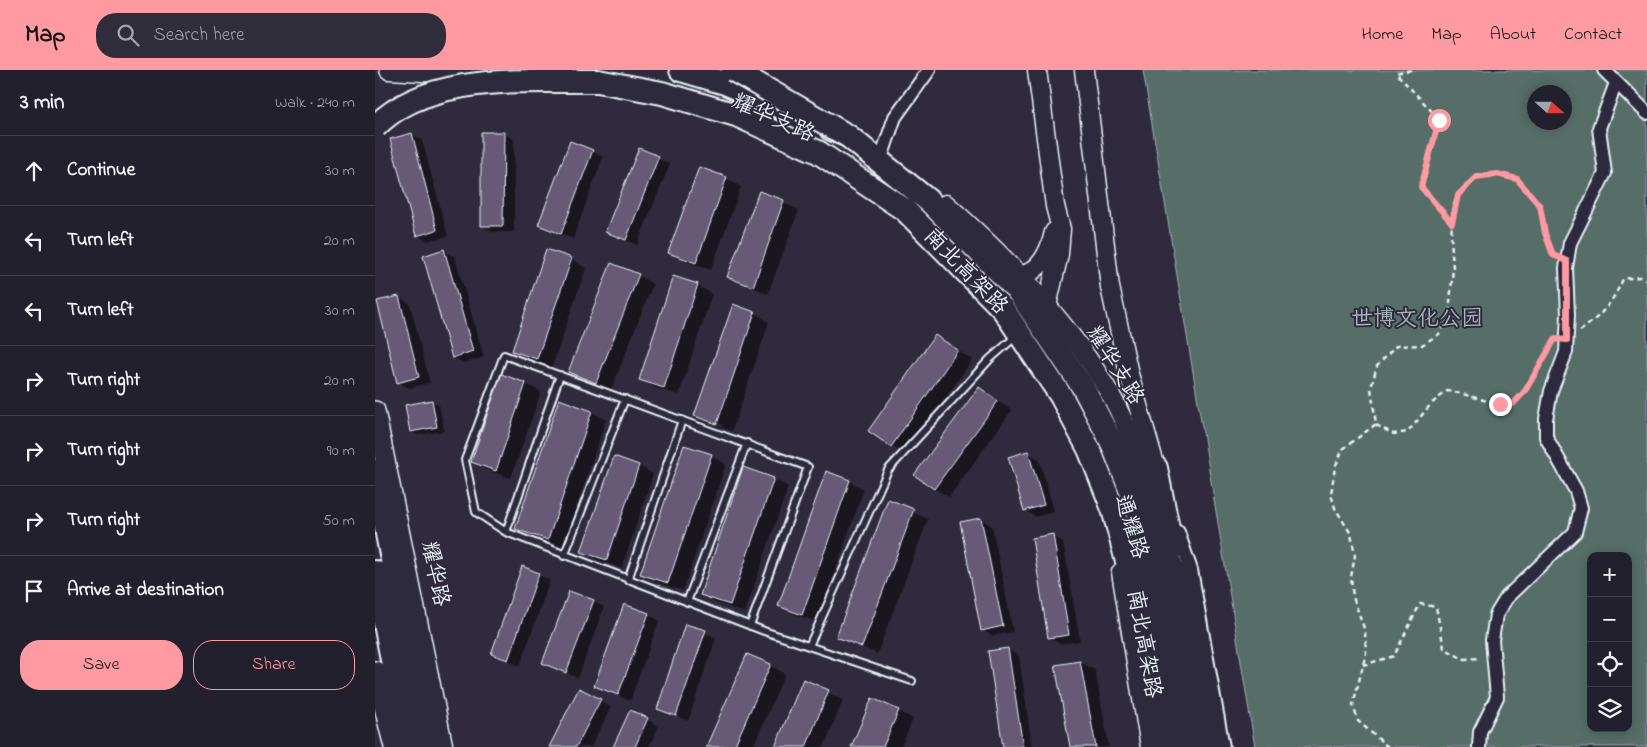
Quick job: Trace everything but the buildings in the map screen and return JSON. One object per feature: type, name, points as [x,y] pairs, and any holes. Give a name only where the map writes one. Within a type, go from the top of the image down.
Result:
[{"type":"highway","name":"南北高架路","points":[[497,70],[598,81],[662,93],[736,116],[818,152],[905,210],[1003,309],[1061,396],[1089,449],[1113,510],[1137,599],[1162,747]]},
{"type":"highway","name":"南北高架路","points":[[681,70],[725,83],[848,136],[930,202],[1017,290],[1083,387],[1111,444],[1135,502],[1156,598],[1182,747]]},
{"type":"highway","points":[[733,70],[848,136]]},
{"type":"highway","points":[[375,127],[403,105],[439,91],[512,82],[598,81]]},
{"type":"highway","points":[[1156,468],[1197,668],[1211,747]]},
{"type":"highway","points":[[375,472],[382,575],[409,747]]},
{"type":"highway","points":[[1155,530],[1177,577]]},
{"type":"highway","points":[[382,575],[428,747]]},
{"type":"main road","name":"耀华路","points":[[375,411],[443,747]]},
{"type":"main road","points":[[375,671],[394,747]]},
{"type":"street","name":"耀华支路","points":[[389,70],[486,76],[643,97],[689,108],[763,136],[832,170],[907,225],[969,286],[1014,338]]},
{"type":"street","name":"耀华支路","points":[[717,70],[820,118],[882,155],[959,216],[1019,276],[1047,306],[1088,359],[1110,393],[1139,463],[1155,530]]},
{"type":"street","points":[[882,155],[895,117],[929,70]]},
{"type":"street","points":[[1037,70],[1055,206],[1061,228],[1059,254],[1047,306]]},
{"type":"street","name":"通耀路","points":[[1084,70],[1109,288],[1129,374],[1156,468]]},
{"type":"street","points":[[1604,70],[1647,113]]},
{"type":"street","points":[[1479,747],[1480,732],[1497,696],[1492,640],[1496,614],[1507,597],[1575,532],[1581,508],[1576,491],[1546,437],[1546,419],[1551,391],[1566,352],[1567,261],[1569,243],[1605,173],[1599,128],[1616,83]]},
{"type":"street","points":[[1019,276],[1030,274],[1049,251],[1054,232],[1055,206]]},
{"type":"street","name":"通耀路","points":[[1014,338],[1051,392],[1079,449],[1102,506],[1119,564],[1150,747]]},
{"type":"street","points":[[1156,468],[1191,570],[1223,747]]},
{"type":"street","name":"通耀路","points":[[1155,530],[1197,747]]},
{"type":"lane","points":[[809,646],[888,470],[990,359],[1014,338]]},
{"type":"lane","points":[[750,626],[808,467],[504,355],[465,460],[476,512],[506,532],[564,556],[750,626],[912,681]]},
{"type":"lane","points":[[506,532],[560,375]]},
{"type":"lane","points":[[564,556],[625,399]]},
{"type":"lane","points":[[628,580],[682,420]]},
{"type":"lane","points":[[687,602],[747,443]]},
{"type":"path","points":[[1411,70],[1396,73],[1439,120],[1421,187],[1452,223]]},
{"type":"path","points":[[1376,424],[1371,388],[1377,366],[1396,346],[1421,345],[1439,334],[1449,314],[1453,268],[1452,223],[1458,195],[1476,177],[1497,174],[1517,179],[1540,206],[1545,233],[1553,255],[1567,261]]},
{"type":"path","points":[[1376,424],[1394,434],[1408,432],[1431,404],[1447,391],[1465,393],[1500,404],[1513,404],[1525,391],[1555,339],[1567,340],[1602,314],[1615,298],[1623,279],[1640,277],[1647,281]]},
{"type":"path","points":[[1376,424],[1343,449],[1335,467],[1331,494],[1335,508],[1351,534],[1355,556],[1351,577],[1353,598],[1365,631],[1363,665],[1353,706],[1357,721],[1388,747]]},
{"type":"path","points":[[1363,665],[1394,656],[1420,604],[1436,607],[1444,648],[1463,659],[1493,658]]},
{"type":"green space","name":"世博文化公园","points":[[1143,70],[1647,70],[1647,747],[1255,747]]},
{"type":"route","points":[[1439,120],[1421,187],[1452,223],[1453,209],[1458,195],[1476,177],[1497,174],[1517,179],[1540,206],[1545,233],[1553,255],[1567,261],[1567,340],[1555,339],[1525,391],[1513,404],[1500,404]]}]
